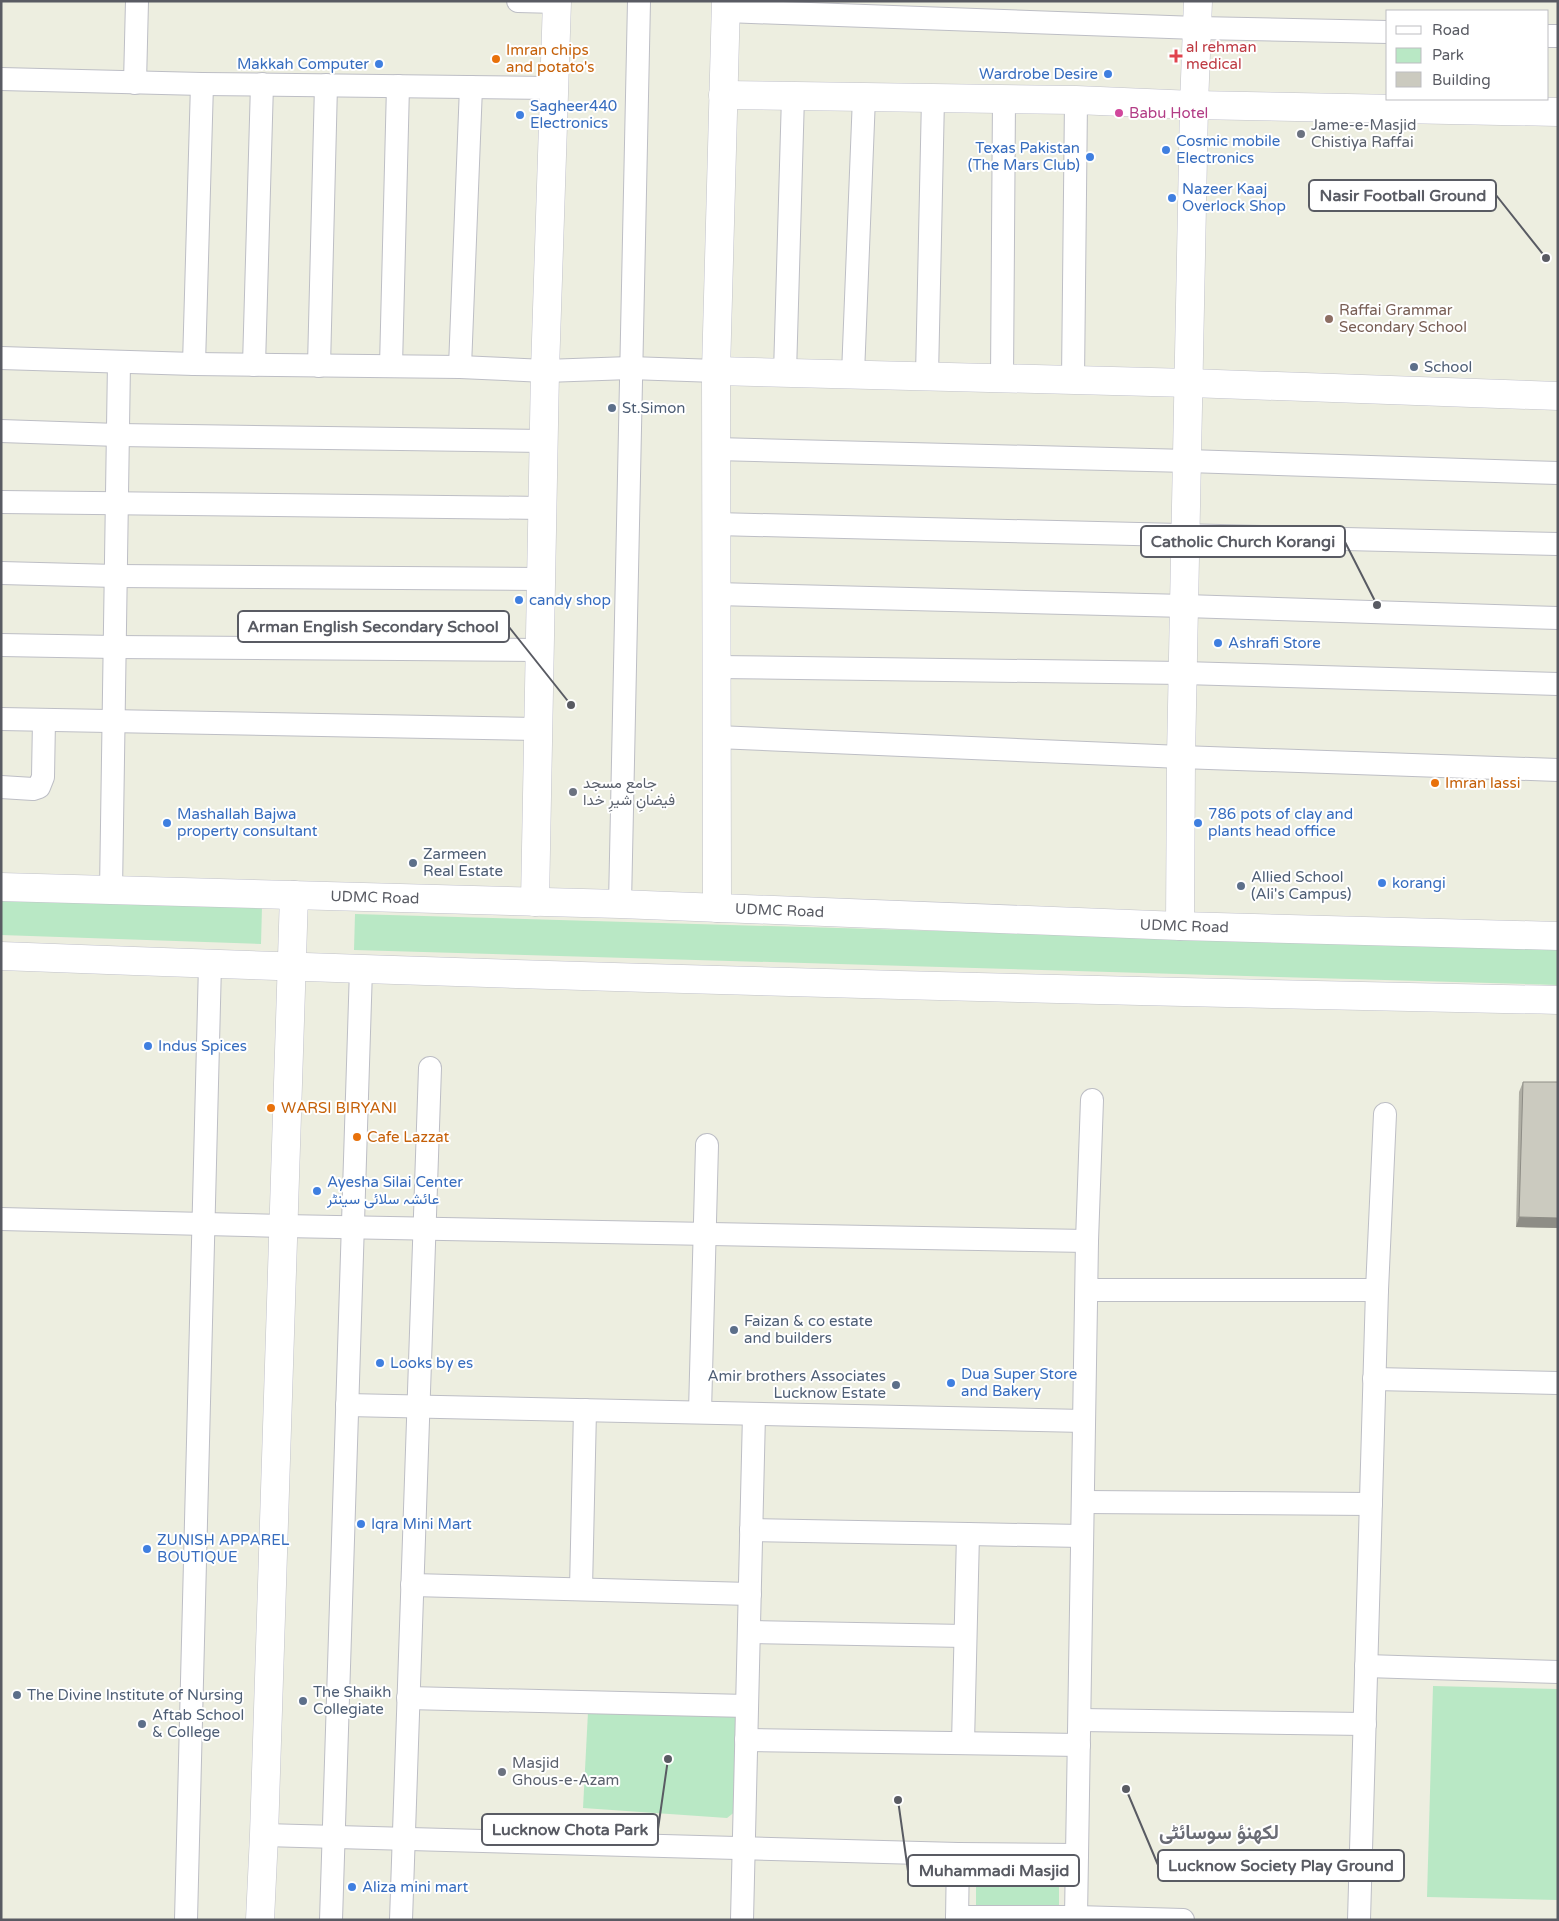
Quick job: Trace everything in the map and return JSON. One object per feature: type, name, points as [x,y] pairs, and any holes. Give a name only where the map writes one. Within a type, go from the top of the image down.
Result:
[{"type":"street","points":[[135,83],[137,1]]},
{"type":"street","points":[[518,1],[557,2],[545,371],[535,902]]},
{"type":"street","points":[[620,904],[638,1]]},
{"type":"street","points":[[1180,926],[1194,105],[1198,1]]},
{"type":"street","points":[[717,908],[716,371],[722,95],[726,6],[1198,28],[1386,32]]},
{"type":"street","points":[[1,79],[135,83],[553,88]]},
{"type":"street","points":[[194,364],[202,84]]},
{"type":"street","points":[[254,365],[262,84]]},
{"type":"street","points":[[319,366],[326,85]]},
{"type":"street","points":[[391,366],[398,86]]},
{"type":"street","points":[[460,367],[471,87]]},
{"type":"street","points":[[722,95],[1076,100],[1194,105],[1558,112]]},
{"type":"street","points":[[785,372],[794,96]]},
{"type":"street","points":[[853,374],[864,97]]},
{"type":"street","points":[[927,376],[933,98]]},
{"type":"street","points":[[1002,378],[1004,99]]},
{"type":"street","points":[[1073,380],[1076,100]]},
{"type":"street","points":[[1,358],[194,364],[460,367],[545,371],[630,368],[1190,383],[1558,396]]},
{"type":"street","points":[[111,891],[119,362]]},
{"type":"street","points":[[1,431],[118,435],[544,441]]},
{"type":"street","points":[[716,449],[1558,473]]},
{"type":"street","points":[[1,502],[542,508]]},
{"type":"street","points":[[716,524],[1558,544]]},
{"type":"street","points":[[1,573],[116,576],[541,579]]},
{"type":"street","points":[[716,594],[1558,618]]},
{"type":"street","points":[[1,645],[114,648],[539,650]]},
{"type":"street","points":[[716,667],[1184,673],[1558,684]]},
{"type":"street","points":[[1,719],[538,729]]},
{"type":"street","points":[[1,787],[33,789],[39,787],[43,777],[44,720]]},
{"type":"street","points":[[717,737],[1182,757],[1558,770]]},
{"type":"street","name":"UDMC Road","points":[[1,887],[620,904],[1180,926],[1558,936]]},
{"type":"street","points":[[260,1920],[294,895]]},
{"type":"street","points":[[1,956],[292,967],[1071,990],[1558,1000]]},
{"type":"street","points":[[186,1920],[210,964]]},
{"type":"street","points":[[331,1920],[361,969]]},
{"type":"street","points":[[401,1920],[430,1068]]},
{"type":"street","points":[[1076,1917],[1087,1241],[1092,1100]]},
{"type":"street","points":[[1359,1920],[1374,1379],[1385,1114]]},
{"type":"street","points":[[700,1412],[707,1145]]},
{"type":"street","points":[[1,1219],[353,1228],[1087,1241]]},
{"type":"street","points":[[1087,1290],[1377,1290]]},
{"type":"street","points":[[1374,1379],[1558,1383]]},
{"type":"street","points":[[347,1405],[1084,1421]]},
{"type":"street","points":[[581,1589],[585,1410]]},
{"type":"street","points":[[742,1920],[754,1414]]},
{"type":"street","points":[[1083,1502],[1371,1504]]},
{"type":"street","points":[[751,1530],[1082,1536]]},
{"type":"street","points":[[963,1743],[968,1534]]},
{"type":"street","points":[[412,1585],[750,1594]]},
{"type":"street","points":[[749,1632],[965,1636]]},
{"type":"street","points":[[1366,1666],[1558,1672]]},
{"type":"street","points":[[408,1698],[747,1706]]},
{"type":"street","points":[[1080,1720],[1365,1724]]},
{"type":"street","points":[[746,1740],[1079,1745]]},
{"type":"street","points":[[264,1835],[958,1854],[1077,1855]]},
{"type":"street","points":[[958,1854],[957,1918],[1076,1917],[1183,1920]]},
{"type":"green space","points":[[1,899],[262,907],[261,944],[1,935]]},
{"type":"green space","points":[[355,914],[1558,949],[1558,985],[354,950]]},
{"type":"green space","points":[[1433,1686],[1558,1689],[1558,1900],[1427,1897]]},
{"type":"green space","points":[[588,1712],[751,1717],[749,1801],[727,1818],[583,1808]]},
{"type":"green space","points":[[976,1866],[1059,1867],[1059,1909],[976,1909]]},
{"type":"building","points":[[1523,1082],[1558,1082],[1558,1218],[1519,1217]]},
{"type":"place","name":"al rehman medical","points":[[1176,56]]},
{"type":"place","name":"Imran chips and potato's","points":[[496,59]]},
{"type":"place","name":"Makkah Computer","points":[[379,64]]},
{"type":"place","name":"Wardrobe Desire","points":[[1108,74]]},
{"type":"place","name":"Babu Hotel","points":[[1119,113]]},
{"type":"place","name":"Sagheer440 Electronics","points":[[520,115]]},
{"type":"place","name":"Jame-e-Masjid Chistiya Raffai","points":[[1301,134]]},
{"type":"place","name":"Cosmic mobile Electronics","points":[[1166,150]]},
{"type":"place","name":"Texas Pakistan (The Mars Club)","points":[[1090,157]]},
{"type":"place","name":"Nazeer Kaaj Overlock Shop","points":[[1172,198]]},
{"type":"place","name":"Nasir Football Ground","points":[[1546,258]]},
{"type":"place","name":"Raffai Grammar Secondary School","points":[[1329,319]]},
{"type":"place","name":"School","points":[[1414,367]]},
{"type":"place","name":"St.Simon","points":[[612,408]]},
{"type":"place","name":"candy shop","points":[[519,600]]},
{"type":"place","name":"Catholic Church Korangi","points":[[1377,605]]},
{"type":"place","name":"Ashrafi Store","points":[[1218,643]]},
{"type":"place","name":"Arman English Secondary School","points":[[571,705]]},
{"type":"place","name":"Imran lassi","points":[[1435,783]]},
{"type":"place","name":"جامع مسجد فیضانِ شیرِ خدا","points":[[573,792]]},
{"type":"place","name":"Mashallah Bajwa property consultant","points":[[167,823]]},
{"type":"place","name":"786 pots of clay and plants head office","points":[[1198,823]]},
{"type":"place","name":"Zarmeen Real Estate","points":[[413,863]]},
{"type":"place","name":"korangi","points":[[1382,883]]},
{"type":"place","name":"Allied School (Ali's Campus)","points":[[1241,886]]},
{"type":"place","name":"Indus Spices","points":[[148,1046]]},
{"type":"place","name":"WARSI BIRYANI","points":[[271,1108]]},
{"type":"place","name":"Cafe Lazzat","points":[[357,1137]]},
{"type":"place","name":"Ayesha Silai Center عائشہ سلائی سینٹر","points":[[317,1191]]},
{"type":"place","name":"Faizan & co estate and builders","points":[[734,1330]]},
{"type":"place","name":"Looks by es","points":[[380,1363]]},
{"type":"place","name":"Dua Super Store and Bakery","points":[[951,1383]]},
{"type":"place","name":"Amir brothers Associates Lucknow Estate","points":[[896,1385]]},
{"type":"place","name":"Iqra Mini Mart","points":[[361,1524]]},
{"type":"place","name":"ZUNISH APPAREL BOUTIQUE","points":[[147,1549]]},
{"type":"place","name":"The Divine Institute of Nursing","points":[[17,1695]]},
{"type":"place","name":"The Shaikh Collegiate","points":[[303,1701]]},
{"type":"place","name":"Aftab School & College","points":[[142,1724]]},
{"type":"place","name":"Lucknow Chota Park","points":[[668,1759]]},
{"type":"place","name":"Masjid Ghous-e-Azam","points":[[502,1772]]},
{"type":"place","name":"Lucknow Society Play Ground","points":[[1126,1789]]},
{"type":"place","name":"Muhammadi Masjid","points":[[898,1800]]},
{"type":"place","name":"Aliza mini mart","points":[[352,1887]]},
{"type":"district","name":"لکھنؤ سوسائٹی","points":[[1219,1833]]}]
